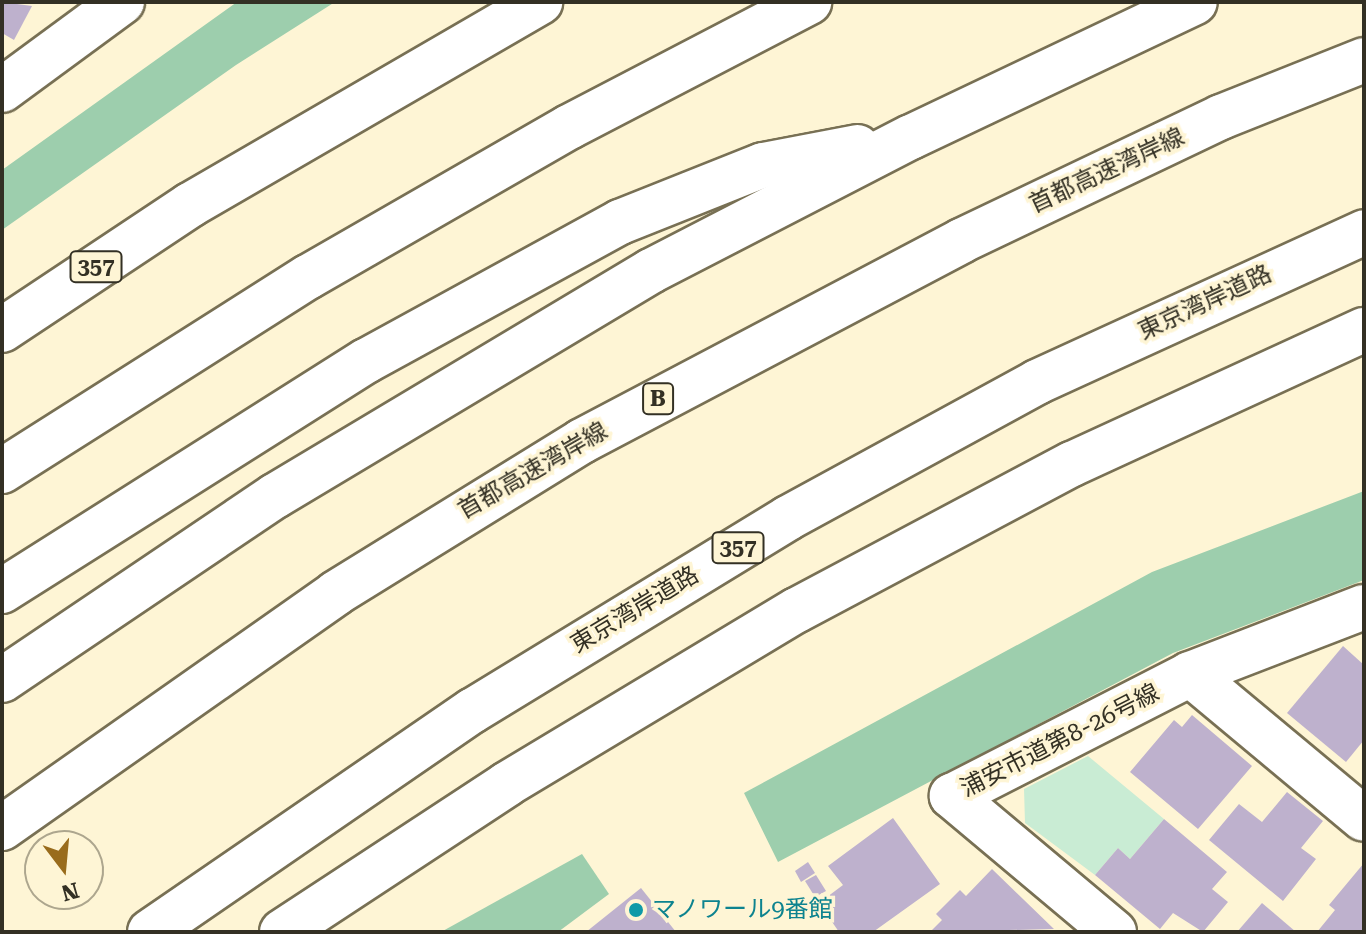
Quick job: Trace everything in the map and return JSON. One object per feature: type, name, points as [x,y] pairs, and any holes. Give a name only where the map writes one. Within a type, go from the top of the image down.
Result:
[{"type":"main road","points":[[2,90],[122,2]]},
{"type":"main road","points":[[409,75],[491,2]]},
{"type":"main road","name":"357","points":[[2,330],[190,205],[409,75],[540,2]]},
{"type":"main road","points":[[2,471],[308,277],[569,127],[809,2]]},
{"type":"main road","points":[[2,680],[400,418],[651,271],[911,137],[1195,2]]},
{"type":"main road","name":"首都高速湾岸線","points":[[2,828],[336,593],[582,441],[961,241],[1221,117],[1364,60]]},
{"type":"main road","points":[[2,591],[366,361],[620,222],[763,165],[911,137]]},
{"type":"main road","name":"東京湾岸道路","points":[[150,932],[472,711],[788,518],[1037,382],[1364,232]]},
{"type":"main road","points":[[282,932],[520,776],[797,610],[1072,464],[1364,330]]},
{"type":"main road","name":"浦安市道第8-26号線","points":[[1101,928],[952,796],[1190,674],[1364,607]]},
{"type":"main road","points":[[1190,674],[1364,819]]},
{"type":"green space","points":[[237,2],[335,2],[236,65],[2,230],[2,170]]},
{"type":"green space","points":[[1364,491],[1364,580],[1173,653],[778,862],[744,793],[1152,572]]},
{"type":"green space","points":[[1088,756],[1164,819],[1130,859],[1118,848],[1095,875],[1025,823],[1024,789]]},
{"type":"green space","points":[[582,854],[609,894],[558,932],[441,932]]},
{"type":"building","points":[[2,2],[32,6],[14,40],[2,33]]},
{"type":"building","points":[[1343,646],[1364,665],[1364,740],[1346,762],[1287,713]]},
{"type":"building","points":[[1192,715],[1252,766],[1198,829],[1130,772],[1174,720],[1182,727]]},
{"type":"building","points":[[1287,792],[1323,821],[1301,848],[1316,859],[1283,901],[1209,840],[1239,804],[1262,822]]},
{"type":"building","points":[[893,818],[940,884],[873,932],[839,932],[819,903],[843,885],[828,866]]},
{"type":"building","points":[[1164,819],[1227,872],[1212,889],[1228,902],[1203,932],[1173,913],[1160,929],[1095,875],[1118,848],[1130,859]]},
{"type":"building","points":[[808,862],[815,873],[801,882],[795,871]]},
{"type":"building","points":[[1364,863],[1364,932],[1317,932],[1335,910],[1329,905]]},
{"type":"building","points":[[992,869],[1054,929],[930,932],[942,920],[936,914],[960,890],[966,896]]},
{"type":"building","points":[[816,875],[826,891],[815,897],[805,881]]},
{"type":"building","name":"マノワール9番館","points":[[641,888],[676,932],[586,932]]},
{"type":"building","points":[[1262,903],[1296,932],[1237,932]]},
{"type":"place","name":"マノワール9番館","points":[[636,910]]}]
